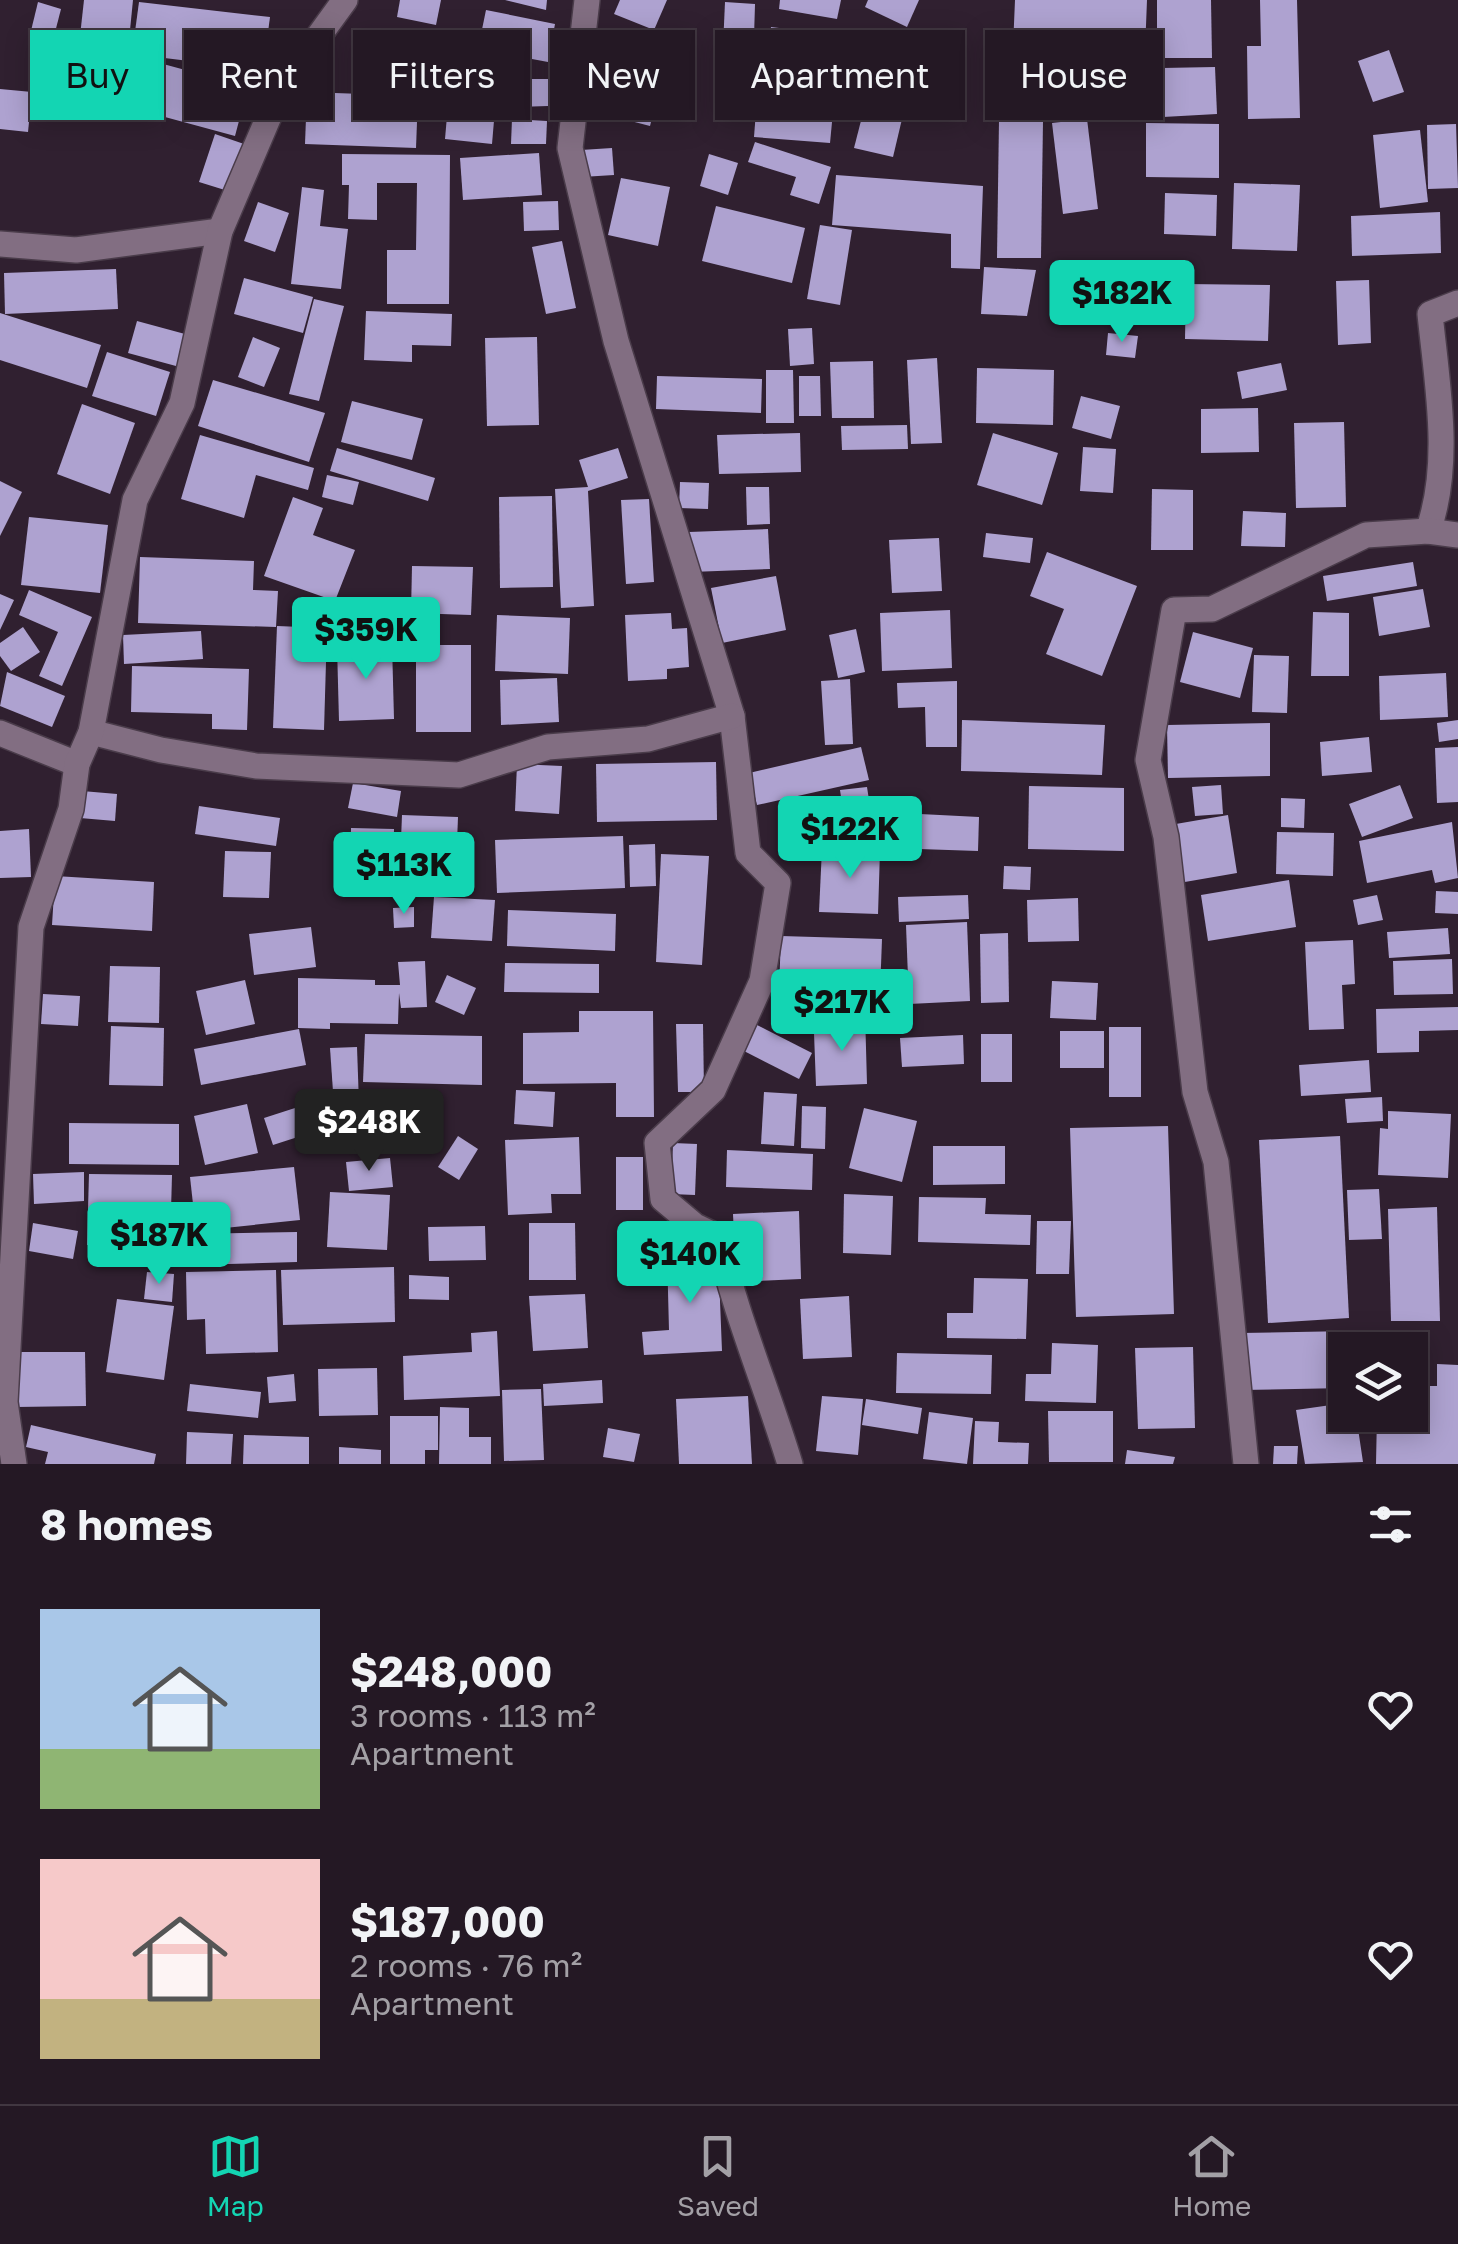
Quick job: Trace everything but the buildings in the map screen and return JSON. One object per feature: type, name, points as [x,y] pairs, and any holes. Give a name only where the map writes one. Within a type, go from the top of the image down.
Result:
[{"type":"street","points":[[14,1464],[5,1402],[5,1249],[32,927],[71,809],[78,764],[90,732],[135,500],[182,403],[220,231],[281,88],[345,0]]},
{"type":"street","points":[[587,0],[570,148],[616,341],[732,716],[748,853],[778,882],[762,981],[713,1090],[657,1144],[663,1199],[696,1226],[718,1237],[730,1293],[752,1342],[790,1464]]},
{"type":"street","points":[[0,244],[76,250],[220,231]]},
{"type":"street","points":[[1428,531],[1438,503],[1440,421],[1430,314],[1458,303]]},
{"type":"street","points":[[1246,1464],[1216,1162],[1195,1092],[1166,836],[1148,760],[1174,610],[1212,609],[1366,535],[1428,531],[1458,535]]},
{"type":"street","points":[[90,732],[161,750],[256,766],[459,775],[548,747],[648,739],[732,716]]},
{"type":"street","points":[[0,734],[78,764]]}]
